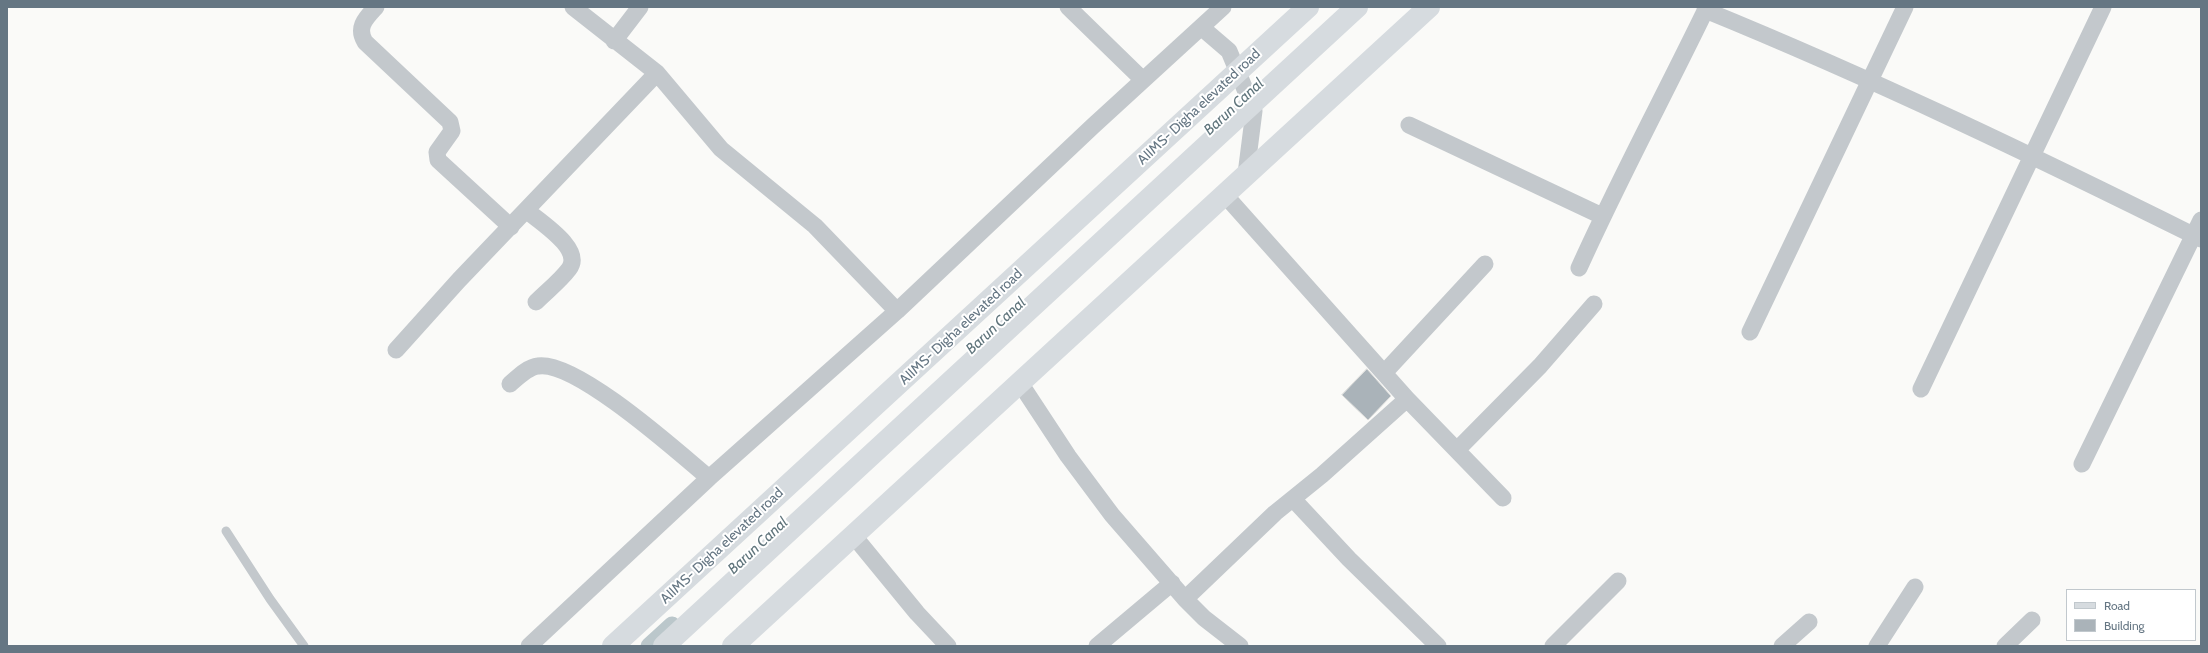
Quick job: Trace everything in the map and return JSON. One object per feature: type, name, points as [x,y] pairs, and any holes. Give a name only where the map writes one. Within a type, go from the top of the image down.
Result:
[{"type":"main road","name":"AIIMS- Digha elevated road","points":[[613,646],[1308,7]]},
{"type":"main road","points":[[664,646],[1358,7]]},
{"type":"main road","points":[[737,645],[853,535],[1429,7]]},
{"type":"street","points":[[376,7],[361,26],[361,35],[365,42],[450,122],[452,131],[437,152],[438,160],[511,227]]},
{"type":"street","points":[[573,7],[656,73],[721,149],[815,226],[897,311]]},
{"type":"street","points":[[614,41],[640,7]]},
{"type":"street","points":[[1068,7],[1143,80]]},
{"type":"street","points":[[529,646],[709,478],[897,311],[1223,7]]},
{"type":"street","points":[[1750,332],[1871,80],[1904,7]]},
{"type":"street","points":[[1921,389],[2103,7]]},
{"type":"street","points":[[1579,268],[1602,216],[1648,128],[1706,8],[1871,80],[2199,232],[2082,464]]},
{"type":"street","points":[[1201,27],[1229,51],[1254,111],[1246,174]]},
{"type":"street","points":[[396,350],[656,73]]},
{"type":"street","points":[[1409,125],[1602,216]]},
{"type":"street","points":[[1224,194],[1407,399],[1503,498]]},
{"type":"street","points":[[526,210],[566,245],[572,252],[573,258],[570,269],[536,302]]},
{"type":"street","points":[[1384,373],[1485,264]]},
{"type":"street","points":[[1457,450],[1531,376],[1594,304]]},
{"type":"street","points":[[510,384],[522,374],[537,366],[555,367],[567,372],[620,406],[709,478]]},
{"type":"street","points":[[1020,383],[1068,456],[1112,515],[1185,599],[1204,618],[1240,646]]},
{"type":"street","points":[[1185,599],[1241,544],[1293,498],[1350,451],[1407,399]]},
{"type":"street","points":[[1293,498],[1349,559],[1438,646]]},
{"type":"street","points":[[853,535],[917,614],[948,646]]},
{"type":"street","points":[[1553,646],[1618,581]]},
{"type":"street","points":[[1097,646],[1172,583]]},
{"type":"street","points":[[1877,646],[1915,587]]},
{"type":"street","points":[[2005,646],[2032,620]]},
{"type":"street","points":[[1782,646],[1809,622]]},
{"type":"lane","points":[[226,531],[270,599],[304,646]]},
{"type":"building","points":[[1367,369],[1391,396],[1368,420],[1342,395]]},
{"type":"waterway","name":"Barun Canal","points":[[649,646],[672,625]]}]
